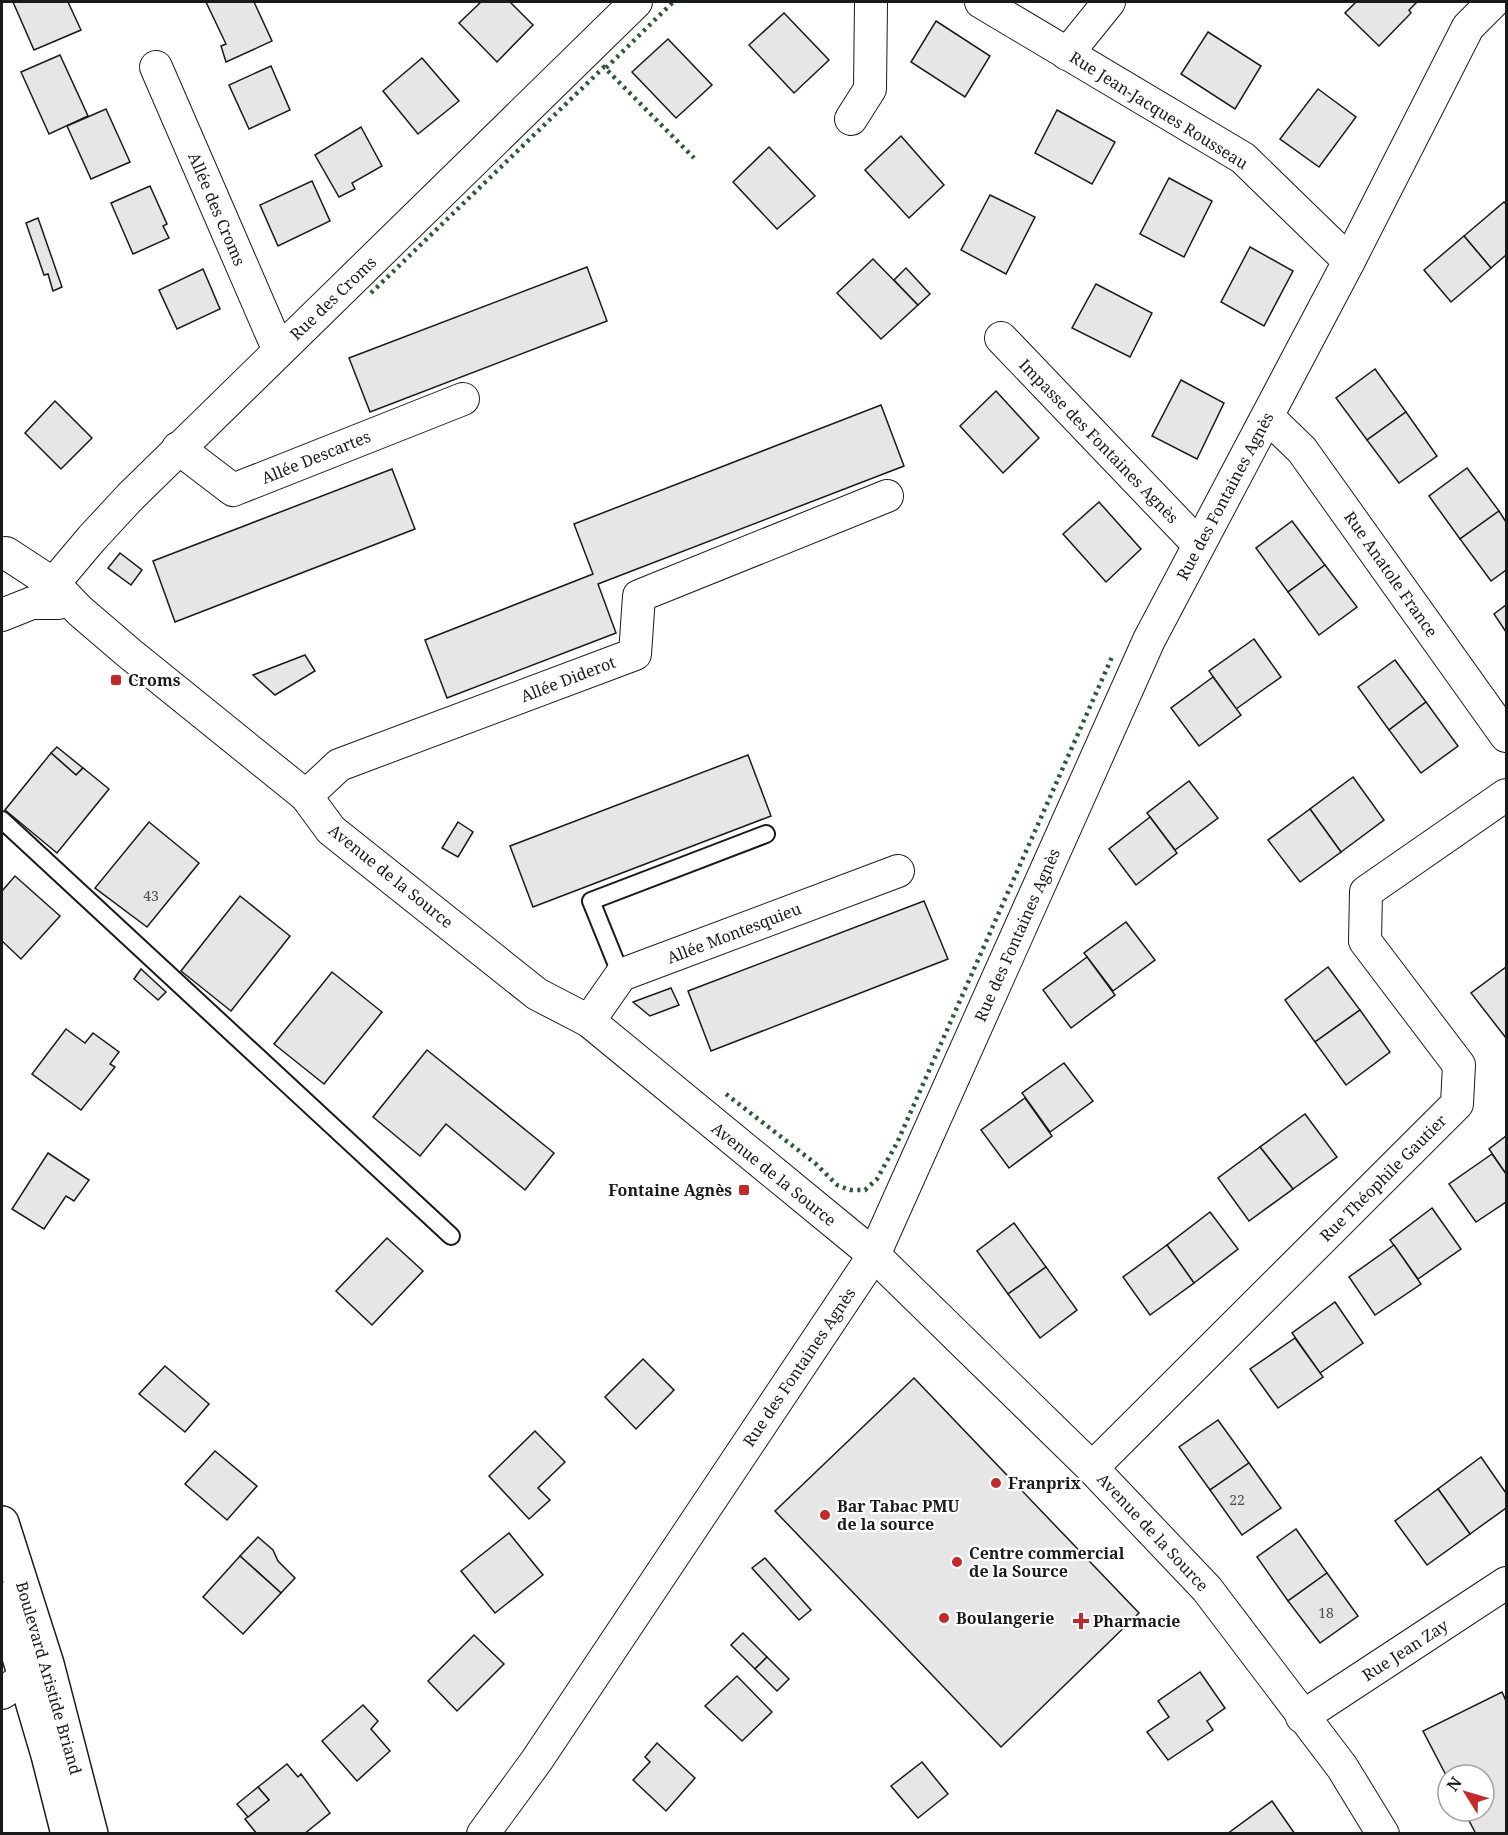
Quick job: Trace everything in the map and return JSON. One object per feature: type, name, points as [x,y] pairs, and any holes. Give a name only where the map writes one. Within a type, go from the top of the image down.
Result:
[{"type":"main road","name":"Boulevard Aristide Briand","points":[[2,1523],[25,1678],[91,1833]]},
{"type":"main road","name":"Boulevard Aristide Briand","points":[[2,1599],[68,1833]]},
{"type":"street","name":"Rue des Croms","points":[[46,593],[92,538],[178,448],[636,2]]},
{"type":"street","points":[[851,119],[870,88],[871,2]]},
{"type":"street","name":"Rue Jean-Jacques Rousseau","points":[[981,2],[1243,158],[1350,261]]},
{"type":"street","points":[[1067,54],[1109,2]]},
{"type":"street","name":"Rue des Fontaines Agnès","points":[[483,1833],[537,1760],[874,1256],[1149,640],[1350,261],[1468,27],[1493,2]]},
{"type":"street","name":"Allée des Croms","points":[[156,67],[279,351]]},
{"type":"street","name":"Impasse des Fontaines Agnès","points":[[1001,338],[1198,544]]},
{"type":"street","name":"Allée Descartes","points":[[178,448],[233,490],[463,399]]},
{"type":"street","name":"Rue Anatole France","points":[[1268,417],[1302,450],[1506,736]]},
{"type":"street","name":"Allée Diderot","points":[[306,795],[339,765],[635,654],[639,596],[887,496]]},
{"type":"street","name":"Avenue de la Source","points":[[4,551],[46,593],[76,607],[306,795],[331,830],[528,987],[590,1021],[874,1256],[1092,1468],[1207,1588],[1302,1717],[1342,1767],[1383,1833]]},
{"type":"street","name":"Avenue de la Source","points":[[2,614],[12,594],[15,574],[4,551]]},
{"type":"street","name":"Avenue de la Source","points":[[2,614],[46,593]]},
{"type":"street","name":"Rue Théophile Gautier","points":[[1092,1468],[1457,1104],[1458,1065],[1365,941],[1366,892],[1506,795]]},
{"type":"street","name":"Allée Montesquieu","points":[[621,975],[898,871]]},
{"type":"street","points":[[590,1021],[621,975]]},
{"type":"street","name":"Rue Jean Zay","points":[[1302,1717],[1506,1583]]},
{"type":"lane","points":[[2,820],[451,1236]]},
{"type":"lane","points":[[621,975],[591,901],[766,834]]},
{"type":"building","points":[[13,2],[68,2],[81,30],[34,50]]},
{"type":"building","points":[[206,2],[254,2],[272,41],[226,62],[221,46],[226,44]]},
{"type":"building","points":[[481,2],[510,2],[533,25],[497,62],[459,23]]},
{"type":"building","points":[[1356,2],[1417,2],[1409,10],[1411,13],[1379,46],[1345,13]]},
{"type":"building","points":[[784,13],[829,60],[794,93],[749,45]]},
{"type":"building","points":[[936,21],[990,56],[965,97],[911,62]]},
{"type":"building","points":[[1208,32],[1261,66],[1235,109],[1181,74]]},
{"type":"building","points":[[668,39],[712,85],[676,118],[632,72]]},
{"type":"building","points":[[60,55],[88,116],[49,134],[21,72]]},
{"type":"building","points":[[422,58],[459,101],[418,134],[383,91]]},
{"type":"building","points":[[271,66],[290,110],[249,129],[229,85]]},
{"type":"building","points":[[1318,89],[1356,117],[1319,167],[1280,139]]},
{"type":"building","points":[[106,109],[130,162],[91,179],[67,126]]},
{"type":"building","points":[[1057,110],[1115,142],[1092,184],[1035,153]]},
{"type":"building","points":[[361,127],[382,166],[352,183],[355,189],[339,197],[315,155]]},
{"type":"building","points":[[901,136],[944,185],[909,218],[865,170]]},
{"type":"building","points":[[769,147],[815,196],[777,229],[733,182]]},
{"type":"building","points":[[1169,178],[1212,201],[1184,257],[1140,234]]},
{"type":"building","points":[[312,181],[330,221],[278,246],[260,205]]},
{"type":"building","points":[[150,186],[167,224],[163,226],[169,238],[133,254],[111,203]]},
{"type":"building","points":[[990,195],[1035,217],[1006,274],[961,250]]},
{"type":"building","points":[[1504,202],[1506,204],[1506,255],[1491,268],[1464,236]]},
{"type":"building","points":[[38,218],[62,287],[53,291],[48,274],[44,275],[26,223]]},
{"type":"building","points":[[1464,236],[1491,268],[1451,302],[1424,270]]},
{"type":"building","points":[[1250,247],[1293,271],[1264,326],[1221,302]]},
{"type":"building","points":[[873,259],[918,305],[881,339],[837,293]]},
{"type":"building","points":[[587,267],[607,321],[370,412],[349,358]]},
{"type":"building","points":[[906,268],[930,294],[918,305],[894,280]]},
{"type":"building","points":[[203,269],[220,309],[177,329],[159,290]]},
{"type":"building","points":[[1096,284],[1152,313],[1130,357],[1072,328]]},
{"type":"building","points":[[1375,369],[1406,412],[1367,440],[1336,398]]},
{"type":"building","points":[[1181,380],[1224,403],[1197,459],[1152,436]]},
{"type":"building","points":[[996,391],[1039,438],[1003,473],[960,426]]},
{"type":"building","points":[[55,401],[92,438],[61,469],[25,433]]},
{"type":"building","points":[[881,405],[904,466],[598,584],[616,633],[447,698],[425,640],[593,574],[574,524]]},
{"type":"building","points":[[1406,412],[1437,456],[1399,483],[1367,440]]},
{"type":"building","points":[[1467,468],[1499,511],[1460,539],[1429,496]]},
{"type":"building","points":[[392,469],[415,529],[175,622],[153,561]]},
{"type":"building","points":[[1099,502],[1141,549],[1106,582],[1063,534]]},
{"type":"building","points":[[1499,511],[1506,522],[1506,570],[1491,581],[1460,539]]},
{"type":"building","points":[[1292,521],[1325,565],[1288,592],[1256,548]]},
{"type":"building","points":[[120,553],[142,570],[131,585],[108,568]]},
{"type":"building","points":[[1325,565],[1357,607],[1319,635],[1288,592]]},
{"type":"building","points":[[1506,605],[1506,632],[1494,614]]},
{"type":"building","points":[[1254,639],[1281,677],[1236,709],[1209,671]]},
{"type":"building","points":[[305,655],[315,671],[275,695],[253,675]]},
{"type":"building","points":[[1395,660],[1426,702],[1389,730],[1358,687]]},
{"type":"building","points":[[1213,677],[1241,715],[1199,746],[1171,708]]},
{"type":"building","points":[[1426,702],[1458,746],[1421,773],[1389,730]]},
{"type":"building","points":[[57,747],[83,768],[76,775],[51,753]]},
{"type":"building","points":[[51,753],[76,775],[83,768],[109,789],[57,853],[5,810]]},
{"type":"building","points":[[748,755],[771,816],[533,907],[510,846]]},
{"type":"building","points":[[1353,777],[1384,820],[1341,852],[1310,809]]},
{"type":"building","points":[[1189,781],[1218,818],[1175,850],[1147,813]]},
{"type":"building","points":[[1310,809],[1341,852],[1300,882],[1268,840]]},
{"type":"building","points":[[1150,817],[1177,853],[1136,885],[1109,849]]},
{"type":"building","points":[[149,822],[199,863],[147,927],[95,888]]},
{"type":"building","points":[[458,822],[473,832],[458,857],[442,848]]},
{"type":"building","points":[[15,876],[60,916],[21,959],[2,941],[2,891]]},
{"type":"building","points":[[240,896],[290,936],[231,1011],[181,971]]},
{"type":"building","points":[[924,901],[948,959],[711,1051],[688,991]]},
{"type":"building","points":[[1126,922],[1155,960],[1113,991],[1084,953]]},
{"type":"building","points":[[1087,957],[1115,995],[1071,1028],[1043,990]]},
{"type":"building","points":[[1328,967],[1360,1010],[1315,1042],[1285,1000]]},
{"type":"building","points":[[1506,967],[1506,1038],[1471,993]]},
{"type":"building","points":[[141,969],[166,992],[158,1000],[134,979]]},
{"type":"building","points":[[332,972],[382,1012],[324,1084],[274,1044]]},
{"type":"building","points":[[671,988],[679,1005],[650,1016],[633,1002]]},
{"type":"building","points":[[1360,1010],[1390,1052],[1346,1085],[1315,1042]]},
{"type":"building","points":[[66,1029],[85,1043],[93,1033],[119,1052],[110,1064],[115,1067],[81,1110],[32,1074]]},
{"type":"building","points":[[427,1050],[554,1153],[525,1190],[446,1124],[420,1156],[373,1117]]},
{"type":"building","points":[[1064,1063],[1093,1101],[1050,1132],[1022,1093]]},
{"type":"building","points":[[1025,1098],[1052,1136],[1009,1168],[981,1130]]},
{"type":"building","points":[[1305,1114],[1337,1157],[1293,1189],[1260,1147]]},
{"type":"building","points":[[1506,1136],[1506,1174],[1489,1149]]},
{"type":"building","points":[[1260,1147],[1293,1189],[1249,1221],[1218,1178]]},
{"type":"building","points":[[48,1153],[89,1180],[74,1201],[66,1196],[44,1229],[12,1209]]},
{"type":"building","points":[[1492,1154],[1506,1174],[1506,1202],[1476,1222],[1449,1184]]},
{"type":"building","points":[[1432,1208],[1461,1249],[1418,1279],[1390,1240]]},
{"type":"building","points":[[1210,1212],[1238,1249],[1194,1283],[1167,1245]]},
{"type":"building","points":[[1014,1223],[1046,1267],[1008,1294],[977,1251]]},
{"type":"building","points":[[387,1238],[423,1271],[372,1325],[336,1291]]},
{"type":"building","points":[[1167,1245],[1194,1283],[1150,1315],[1123,1277]]},
{"type":"building","points":[[1394,1245],[1421,1284],[1375,1315],[1349,1277]]},
{"type":"building","points":[[1046,1267],[1077,1310],[1040,1338],[1008,1294]]},
{"type":"building","points":[[1335,1302],[1363,1343],[1320,1373],[1292,1333]]},
{"type":"building","points":[[1295,1338],[1323,1377],[1278,1408],[1250,1369]]},
{"type":"building","points":[[643,1359],[674,1390],[636,1429],[605,1397]]},
{"type":"building","points":[[165,1366],[209,1404],[185,1432],[139,1394]]},
{"type":"building","name":"Centre commercial de la Source","points":[[914,1378],[1139,1613],[1001,1747],[775,1511]]},
{"type":"building","points":[[1218,1420],[1249,1463],[1210,1490],[1179,1447]]},
{"type":"building","points":[[535,1431],[565,1462],[538,1488],[550,1500],[529,1519],[489,1476]]},
{"type":"building","points":[[215,1451],[257,1486],[227,1520],[185,1484]]},
{"type":"building","points":[[1481,1457],[1506,1493],[1506,1508],[1470,1534],[1438,1489]]},
{"type":"building","points":[[1249,1463],[1281,1508],[1242,1535],[1210,1490]]},
{"type":"building","points":[[1438,1489],[1470,1534],[1427,1565],[1395,1521]]},
{"type":"building","points":[[1296,1529],[1327,1573],[1288,1601],[1257,1557]]},
{"type":"building","points":[[509,1533],[543,1575],[495,1613],[461,1571]]},
{"type":"building","points":[[258,1537],[273,1550],[278,1561],[295,1578],[281,1593],[240,1556]]},
{"type":"building","points":[[240,1556],[281,1593],[243,1634],[203,1597]]},
{"type":"building","points":[[765,1558],[811,1610],[799,1620],[752,1568]]},
{"type":"building","points":[[1327,1573],[1358,1616],[1320,1643],[1288,1601]]},
{"type":"building","points":[[743,1633],[767,1657],[755,1669],[731,1645]]},
{"type":"building","points":[[474,1635],[504,1664],[457,1711],[428,1681]]},
{"type":"building","points":[[767,1657],[789,1679],[777,1691],[755,1669]]},
{"type":"building","points":[[1200,1672],[1225,1708],[1207,1721],[1213,1730],[1168,1760],[1147,1732],[1169,1717],[1158,1701]]},
{"type":"building","points":[[737,1676],[772,1712],[742,1741],[705,1706]]},
{"type":"building","points":[[1502,1692],[1506,1701],[1506,1834],[1476,1834],[1470,1823],[1496,1823],[1496,1763],[1440,1763],[1423,1731]]},
{"type":"building","points":[[363,1705],[378,1721],[371,1729],[390,1751],[357,1781],[322,1741]]},
{"type":"building","points":[[657,1743],[695,1778],[666,1811],[633,1780],[650,1762],[645,1757]]},
{"type":"building","points":[[922,1762],[948,1794],[918,1818],[891,1786]]},
{"type":"building","points":[[287,1764],[298,1777],[301,1774],[330,1813],[304,1834],[257,1834],[245,1819],[269,1800],[258,1787]]},
{"type":"building","points":[[258,1787],[269,1800],[248,1817],[237,1804]]},
{"type":"building","points":[[1272,1801],[1295,1834],[1227,1834]]},
{"type":"hedge","points":[[606,68],[673,2]]},
{"type":"hedge","points":[[371,293],[604,67],[694,158]]},
{"type":"hedge","points":[[726,1094],[816,1164],[837,1185],[850,1190],[865,1190],[877,1179],[897,1143],[1112,657]]},
{"type":"place","name":"Croms","points":[[116,680]]},
{"type":"place","name":"Fontaine Agnès","points":[[744,1190]]},
{"type":"place","name":"Franprix","points":[[996,1483]]},
{"type":"place","name":"Bar Tabac PMU de la source","points":[[825,1515]]},
{"type":"place","name":"Centre commercial de la Source","points":[[957,1562]]},
{"type":"place","name":"Boulangerie","points":[[944,1618]]},
{"type":"place","name":"Pharmacie","points":[[1081,1621]]}]
